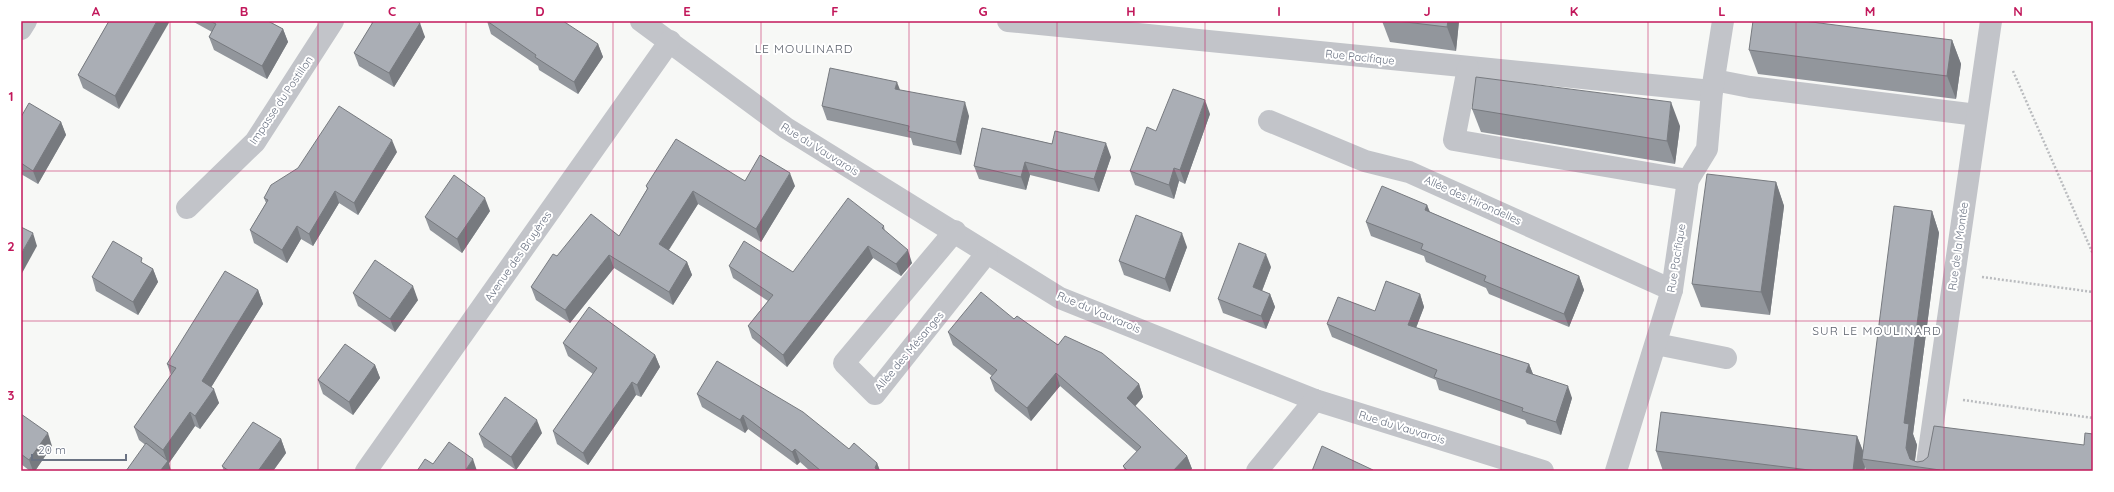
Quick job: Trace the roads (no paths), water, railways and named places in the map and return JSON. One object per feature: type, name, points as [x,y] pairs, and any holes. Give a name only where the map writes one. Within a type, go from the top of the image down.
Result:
[{"type":"street","points":[[21,29],[26,21]]},
{"type":"street","name":"Impasse du Postillon","points":[[188,208],[255,142],[333,21]]},
{"type":"street","name":"Rue du Vauvarois","points":[[641,21],[786,128],[955,231],[987,253],[1060,298],[1315,400],[1543,471]]},
{"type":"street","name":"Rue Pacifique","points":[[1008,21],[1468,68],[1713,86]]},
{"type":"street","name":"Rue Pacifique","points":[[1616,471],[1672,290],[1688,180],[1707,149],[1713,86],[1723,21]]},
{"type":"street","name":"Rue de la Montée","points":[[1926,471],[1935,396],[1978,115],[1990,21]]},
{"type":"street","name":"Avenue des Bruyères","points":[[366,471],[670,41]]},
{"type":"street","points":[[1468,68],[1454,140],[1688,180]]},
{"type":"street","points":[[1713,86],[1750,87],[1978,115]]},
{"type":"street","name":"Allée des Hirondelles","points":[[1269,121],[1365,161],[1409,172],[1672,290]]},
{"type":"street","name":"Allée des Mésanges","points":[[955,231],[844,363],[875,394],[987,253]]},
{"type":"street","points":[[1656,344],[1726,358]]},
{"type":"street","points":[[1257,471],[1315,400]]},
{"type":"district","name":"LE MOULINARD","points":[[804,48]]},
{"type":"district","name":"SUR LE MOULINARD","points":[[1877,330]]}]
